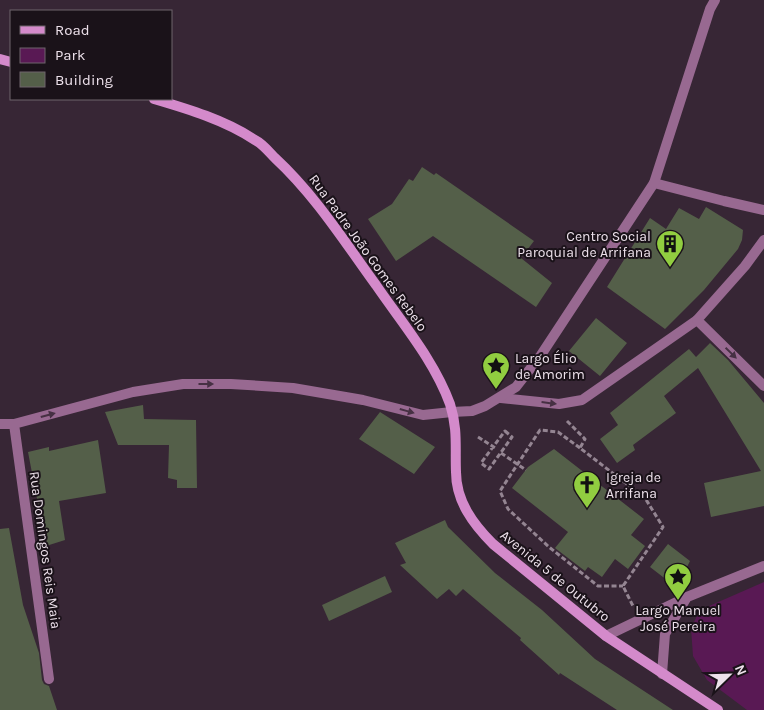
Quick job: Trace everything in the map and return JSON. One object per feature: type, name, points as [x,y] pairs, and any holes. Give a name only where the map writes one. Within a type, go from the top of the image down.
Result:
[{"type":"main road","name":"Rua Padre João Gomes Rebelo","points":[[158,100],[200,112],[256,140],[296,178],[337,231],[428,360],[444,389],[452,412]]},
{"type":"main road","name":"Avenida 5 de Outubro","points":[[452,412],[457,436],[456,474],[461,498],[473,522],[493,544],[606,636],[718,710]]},
{"type":"street","points":[[0,424],[14,424],[133,392],[183,384],[231,384],[293,388],[363,400],[423,415],[472,411],[501,398],[516,387],[541,355],[654,184],[710,9],[715,0]]},
{"type":"street","points":[[654,184],[764,210]]},
{"type":"street","points":[[501,398],[559,404],[582,400],[697,320],[745,266],[764,240]]},
{"type":"street","points":[[697,320],[764,386]]},
{"type":"street","name":"Rua Domingos Reis Maia","points":[[14,424],[49,679]]},
{"type":"street","points":[[606,636],[687,597],[764,566]]},
{"type":"street","points":[[662,674],[665,634],[687,597]]},
{"type":"path","points":[[567,421],[585,439],[580,448]]},
{"type":"path","points":[[540,430],[558,432],[645,498],[663,527],[623,586],[598,586],[549,548],[508,509],[500,491],[540,430]]},
{"type":"path","points":[[504,431],[512,436],[489,469],[481,463],[495,448],[504,431]]},
{"type":"path","points":[[478,437],[495,448]]},
{"type":"path","points":[[501,453],[526,470]]},
{"type":"path","points":[[623,586],[641,619]]},
{"type":"green space","points":[[764,582],[764,710],[747,710],[707,680],[693,656],[691,628],[700,610]]},
{"type":"building","points":[[422,167],[434,175],[436,173],[534,241],[521,258],[552,283],[536,307],[433,236],[396,261],[368,219],[392,204],[409,179],[413,181]]},
{"type":"building","name":"Centro Social Paroquial de Arrifana","points":[[706,207],[743,230],[742,240],[738,249],[704,290],[665,329],[607,287],[650,218],[666,229],[679,208],[699,219]]},
{"type":"building","points":[[596,318],[627,343],[600,376],[569,351]]},
{"type":"building","points":[[710,343],[728,360],[764,403],[764,506],[711,517],[704,483],[761,471],[698,368],[664,396],[676,413],[633,445],[635,450],[617,463],[600,439],[618,425],[610,413],[689,349],[696,357]]},
{"type":"building","points":[[143,405],[144,419],[196,420],[197,488],[177,488],[177,480],[168,478],[169,445],[118,445],[105,412]]},
{"type":"building","points":[[380,412],[435,447],[414,474],[359,439]]},
{"type":"building","points":[[98,440],[106,493],[59,501],[65,540],[46,546],[28,452],[49,447],[49,451]]},
{"type":"building","name":"Igreja de Arrifana","points":[[554,449],[644,519],[631,535],[645,546],[628,569],[615,559],[602,577],[588,567],[585,571],[555,548],[568,532],[512,488],[528,467]]},
{"type":"building","points":[[445,520],[448,527],[495,573],[542,610],[595,659],[673,710],[617,710],[560,673],[559,675],[520,640],[521,638],[463,589],[456,596],[449,589],[437,599],[400,565],[406,563],[395,543]]},
{"type":"building","points":[[9,528],[23,605],[39,653],[42,680],[44,684],[49,686],[57,710],[0,710],[0,529]]},
{"type":"building","points":[[668,544],[690,561],[683,575],[672,584],[650,567]]},
{"type":"building","points":[[385,576],[392,592],[329,621],[322,605]]},
{"type":"place","name":"Centro Social Paroquial de Arrifana","points":[[670,268]]},
{"type":"place","name":"Largo Élio de Amorim","points":[[496,390]]},
{"type":"place","name":"Igreja de Arrifana","points":[[587,509]]},
{"type":"place","name":"Largo Manuel José Pereira","points":[[678,601]]}]
